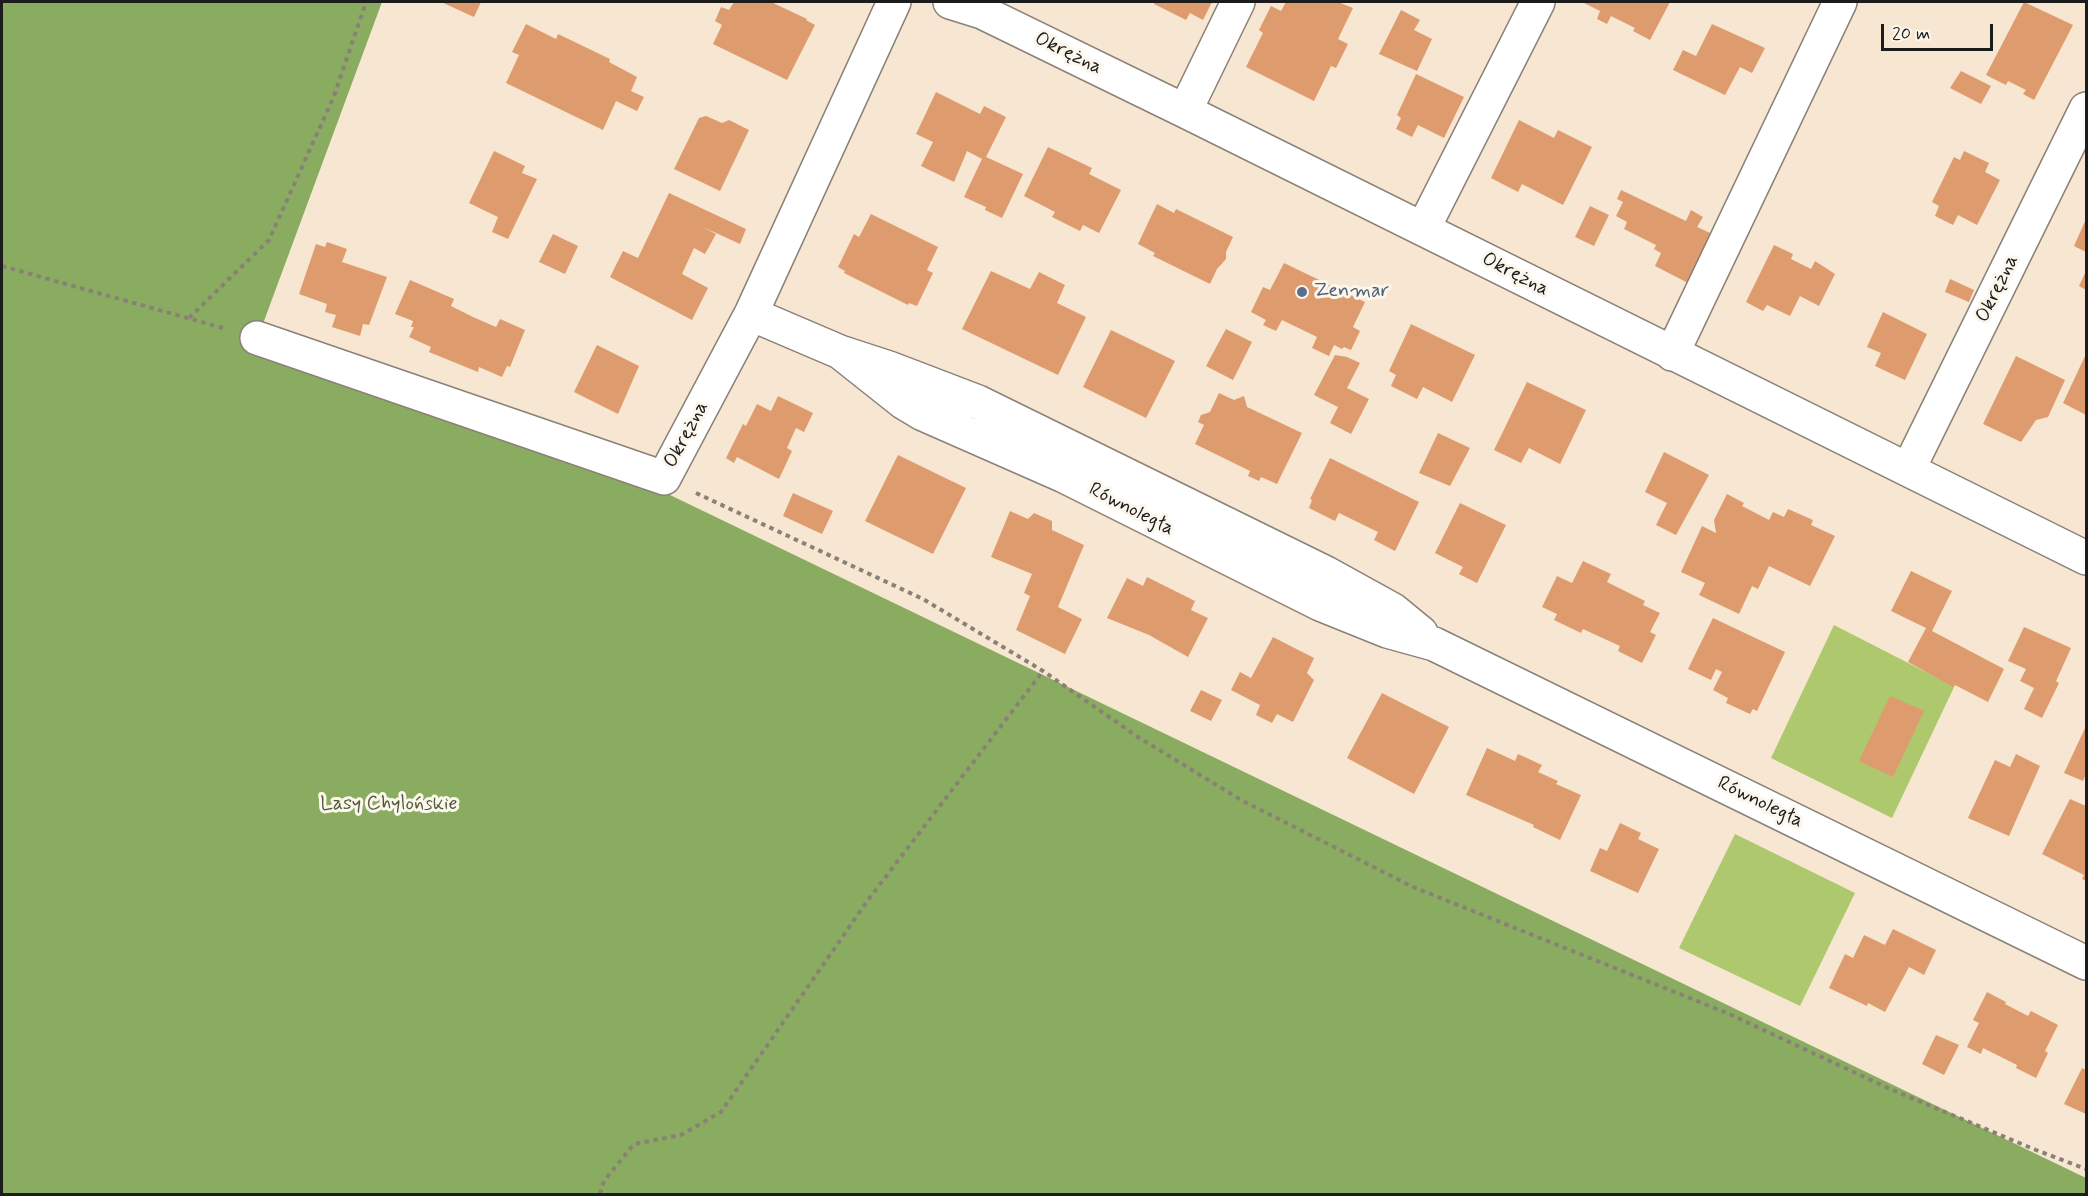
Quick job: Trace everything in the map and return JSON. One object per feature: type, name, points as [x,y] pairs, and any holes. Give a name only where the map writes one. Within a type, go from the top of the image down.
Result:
[{"type":"street","name":"Okrężna","points":[[257,338],[664,478],[751,314],[894,2]]},
{"type":"street","name":"Okrężna","points":[[950,2],[982,12],[1185,111],[1672,354],[1909,468],[2086,558]]},
{"type":"street","points":[[1185,111],[1238,2]]},
{"type":"street","points":[[1423,229],[1538,2]]},
{"type":"street","points":[[1672,354],[1840,2]]},
{"type":"street","name":"Okrężna","points":[[1909,468],[2086,109]]},
{"type":"street","name":"Równoległa","points":[[751,314],[840,352],[903,402],[932,419],[1064,477],[1320,604],[1387,631],[1434,644],[2086,963]]},
{"type":"path","points":[[2,266],[189,318],[269,240],[333,96],[366,2]]},
{"type":"path","points":[[664,478],[923,598],[1043,671],[1138,737],[1241,800],[1413,886],[1727,1013],[1890,1089],[2086,1169]]},
{"type":"path","points":[[600,1194],[604,1181],[634,1144],[681,1135],[721,1113],[868,900],[1043,671]]},
{"type":"green space","name":"Lasy Chylońskie","points":[[2,2],[382,2],[253,348],[641,481],[2086,1178],[2086,1194],[2,1194]]},
{"type":"green space","points":[[1834,625],[1955,685],[1892,818],[1771,758]]},
{"type":"green space","points":[[1735,834],[1855,893],[1800,1006],[1679,948]]},
{"type":"building","points":[[441,2],[481,2],[474,17]]},
{"type":"building","points":[[734,2],[771,2],[815,25],[787,80],[713,44],[722,25],[715,21],[721,7],[729,10]]},
{"type":"building","points":[[1155,2],[1212,2],[1203,20],[1190,13],[1186,20],[1154,4]]},
{"type":"building","points":[[1286,2],[1338,2],[1353,8],[1338,39],[1348,44],[1336,68],[1331,66],[1314,101],[1246,67],[1263,33],[1259,30],[1271,6],[1281,11]]},
{"type":"building","points":[[1582,2],[1670,2],[1650,40],[1633,31],[1635,28],[1611,16],[1607,24],[1597,19],[1600,11]]},
{"type":"building","points":[[2024,2],[2073,25],[2034,100],[2023,94],[2026,90],[2008,81],[2006,85],[1986,75]]},
{"type":"building","points":[[1401,10],[1420,20],[1414,30],[1432,39],[1417,71],[1379,54]]},
{"type":"building","points":[[526,24],[556,39],[558,34],[610,59],[609,62],[637,77],[631,91],[644,97],[637,111],[616,101],[603,130],[506,83],[519,55],[512,52]]},
{"type":"building","points":[[1712,24],[1765,48],[1752,73],[1740,67],[1725,95],[1673,70],[1683,50],[1696,56]]},
{"type":"building","points":[[1961,71],[1991,86],[1981,104],[1950,88]]},
{"type":"building","points":[[1416,74],[1464,97],[1444,138],[1418,125],[1412,137],[1396,129],[1401,118],[1397,115]]},
{"type":"building","points":[[936,92],[980,114],[984,106],[1006,117],[986,157],[1023,174],[1002,218],[985,210],[986,207],[964,197],[982,159],[967,151],[954,182],[921,166],[933,142],[916,134]]},
{"type":"building","points":[[706,116],[722,123],[729,120],[749,130],[720,191],[674,169],[699,118]]},
{"type":"building","points":[[1519,120],[1554,138],[1558,130],[1592,147],[1563,205],[1522,184],[1518,192],[1491,178]]},
{"type":"building","points":[[1048,147],[1092,168],[1089,174],[1121,190],[1099,233],[1083,225],[1080,231],[1052,217],[1055,212],[1024,196]]},
{"type":"building","points":[[494,151],[525,166],[522,173],[537,179],[508,239],[492,232],[498,217],[469,203]]},
{"type":"building","points":[[1964,151],[1989,163],[1985,172],[2000,180],[1977,225],[1958,215],[1953,225],[1935,216],[1939,206],[1932,202],[1954,157],[1960,160]]},
{"type":"building","points":[[1621,190],[1686,221],[1691,210],[1703,217],[1697,227],[1717,236],[1692,285],[1655,266],[1661,253],[1654,249],[1656,245],[1624,229],[1627,222],[1616,216],[1623,202],[1617,199]]},
{"type":"building","points":[[669,193],[746,229],[740,244],[703,227],[716,234],[705,254],[694,248],[682,274],[708,288],[692,320],[610,277],[623,251],[638,258]]},
{"type":"building","points":[[1157,204],[1174,213],[1176,209],[1233,237],[1226,252],[1226,259],[1217,269],[1210,284],[1153,256],[1155,253],[1138,244]]},
{"type":"building","points":[[1590,206],[1609,215],[1594,246],[1575,237]]},
{"type":"building","points":[[871,214],[938,247],[927,270],[933,273],[917,306],[909,303],[908,305],[844,273],[845,271],[838,267],[854,234],[859,237]]},
{"type":"building","points":[[2086,219],[2086,252],[2074,246]]},
{"type":"building","points":[[553,234],[578,246],[565,274],[539,262]]},
{"type":"building","points":[[327,242],[347,249],[342,262],[387,277],[369,325],[363,324],[360,336],[332,327],[336,315],[325,312],[327,304],[299,294],[316,244],[325,247]]},
{"type":"building","points":[[1774,245],[1793,254],[1791,259],[1811,269],[1815,261],[1835,274],[1819,306],[1800,296],[1790,316],[1767,305],[1763,311],[1746,302]]},
{"type":"building","points":[[1284,263],[1365,302],[1353,327],[1360,331],[1351,350],[1334,345],[1329,356],[1312,348],[1317,337],[1282,320],[1276,331],[1263,325],[1266,320],[1251,312],[1263,287],[1270,290]]},
{"type":"building","points":[[991,271],[1030,289],[1039,272],[1065,285],[1057,303],[1086,317],[1058,375],[962,329]]},
{"type":"building","points":[[2086,271],[2086,290],[2079,286]]},
{"type":"building","points":[[1950,279],[1974,290],[1969,302],[1945,292]]},
{"type":"building","points":[[410,280],[454,299],[451,306],[496,327],[500,319],[525,330],[510,367],[507,366],[502,377],[479,367],[478,372],[429,352],[431,347],[409,337],[414,327],[411,327],[413,321],[395,314]]},
{"type":"building","points":[[1883,312],[1927,334],[1905,380],[1875,366],[1881,353],[1867,347]]},
{"type":"building","points":[[1411,324],[1475,355],[1452,402],[1423,387],[1417,399],[1391,386],[1396,375],[1389,371]]},
{"type":"building","points":[[1226,329],[1252,342],[1233,380],[1206,366]]},
{"type":"building","points":[[1111,330],[1175,361],[1146,418],[1083,387]]},
{"type":"building","points":[[597,345],[639,366],[618,414],[574,392]]},
{"type":"building","points":[[2086,354],[2086,415],[2063,403]]},
{"type":"building","points":[[1335,355],[1360,363],[1347,388],[1369,399],[1351,434],[1330,423],[1338,407],[1314,395]]},
{"type":"building","points":[[2016,356],[2065,380],[2048,417],[2036,420],[2021,442],[1983,424]]},
{"type":"building","points":[[1527,382],[1586,410],[1560,464],[1529,448],[1521,463],[1494,450]]},
{"type":"building","points":[[1219,393],[1234,400],[1244,396],[1247,407],[1302,433],[1277,484],[1261,477],[1259,481],[1248,476],[1250,471],[1195,444],[1204,425],[1198,422],[1201,415],[1210,412]]},
{"type":"building","points":[[778,396],[813,413],[804,432],[796,428],[787,448],[792,451],[779,479],[737,457],[734,463],[726,458],[743,424],[746,426],[757,404],[771,411]]},
{"type":"building","points":[[1438,433],[1470,448],[1450,486],[1419,473]]},
{"type":"building","points":[[1664,452],[1709,475],[1676,535],[1656,525],[1667,503],[1645,492]]},
{"type":"building","points":[[898,455],[966,488],[933,554],[865,521]]},
{"type":"building","points":[[1330,458],[1419,502],[1395,551],[1374,540],[1378,532],[1339,513],[1335,521],[1309,508],[1312,500],[1310,499]]},
{"type":"building","points":[[793,493],[833,511],[822,534],[783,516]]},
{"type":"building","points":[[1727,494],[1744,503],[1742,506],[1769,520],[1773,512],[1784,517],[1788,509],[1813,520],[1811,525],[1835,536],[1810,586],[1769,566],[1758,589],[1752,586],[1739,614],[1699,595],[1705,583],[1681,572],[1702,526],[1716,533],[1714,520]]},
{"type":"building","points":[[1460,503],[1506,525],[1477,583],[1459,574],[1463,567],[1435,553]]},
{"type":"building","points":[[1010,511],[1028,519],[1034,513],[1052,521],[1052,530],[1084,545],[1058,607],[1082,619],[1065,654],[1016,630],[1030,596],[1024,593],[1032,574],[991,557]]},
{"type":"building","points":[[1583,561],[1611,574],[1607,582],[1645,601],[1643,605],[1660,613],[1650,632],[1656,635],[1642,663],[1618,651],[1620,646],[1583,629],[1581,633],[1554,620],[1557,614],[1542,607],[1557,576],[1572,583]]},
{"type":"building","points":[[1911,571],[1952,591],[1932,631],[2004,669],[1988,702],[1955,685],[1953,687],[1908,662],[1926,628],[1891,611]]},
{"type":"building","points":[[1147,577],[1195,601],[1191,610],[1208,618],[1188,657],[1149,635],[1107,618],[1127,578],[1143,586]]},
{"type":"building","points":[[1713,618],[1785,652],[1757,711],[1753,709],[1750,714],[1726,703],[1728,698],[1713,690],[1722,672],[1716,669],[1711,680],[1688,669]]},
{"type":"building","points":[[2024,627],[2071,648],[2056,681],[2059,683],[2042,718],[2024,709],[2034,688],[2020,681],[2026,669],[2008,661]]},
{"type":"building","points":[[1273,637],[1314,658],[1307,673],[1314,680],[1293,722],[1277,714],[1272,723],[1256,715],[1260,705],[1231,690],[1240,672],[1251,678]]},
{"type":"building","points":[[1201,690],[1222,700],[1211,721],[1190,711]]},
{"type":"building","points":[[1382,693],[1449,727],[1414,794],[1347,758]]},
{"type":"building","points":[[1890,696],[1924,711],[1893,777],[1859,761]]},
{"type":"building","points":[[2086,726],[2086,774],[2083,781],[2064,773]]},
{"type":"building","points":[[1487,748],[1515,761],[1518,754],[1542,765],[1538,772],[1558,781],[1556,784],[1581,795],[1560,840],[1533,827],[1534,825],[1466,795]]},
{"type":"building","points":[[2016,754],[2040,766],[2009,836],[1968,818],[1995,760],[2010,767]]},
{"type":"building","points":[[2070,799],[2086,806],[2086,881],[2082,879],[2084,875],[2042,854]]},
{"type":"building","points":[[1620,823],[1641,833],[1638,839],[1659,849],[1638,893],[1590,871],[1600,848],[1607,851]]},
{"type":"building","points":[[1893,929],[1936,950],[1924,975],[1909,967],[1885,1012],[1829,988],[1845,954],[1853,958],[1864,935],[1885,945]]},
{"type":"building","points":[[1987,992],[2028,1016],[2031,1011],[2058,1025],[2045,1051],[2048,1053],[2036,1078],[2016,1068],[2017,1065],[1983,1048],[1981,1054],[1967,1047],[1979,1023],[1973,1020]]},
{"type":"building","points":[[1936,1035],[1959,1045],[1944,1075],[1922,1064]]},
{"type":"building","points":[[2082,1068],[2086,1070],[2086,1114],[2064,1104]]},
{"type":"place","name":"Zenmar","points":[[1302,292]]}]
